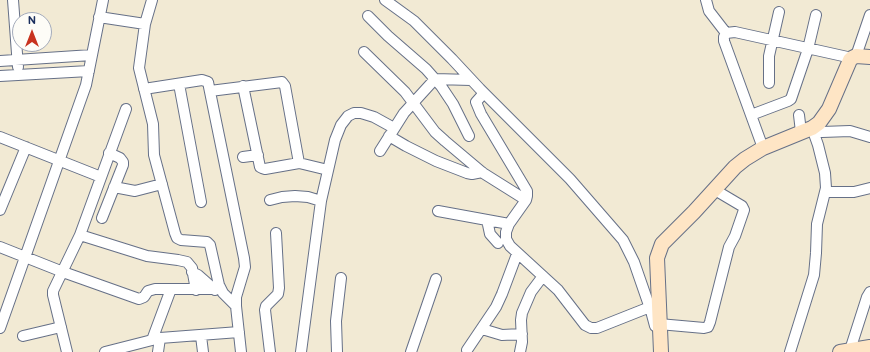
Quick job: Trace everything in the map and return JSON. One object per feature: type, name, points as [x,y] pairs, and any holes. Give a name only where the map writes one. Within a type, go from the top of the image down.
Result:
[{"type":"street","points":[[13,0],[18,75]]},
{"type":"street","points":[[0,328],[81,99],[89,71],[102,0]]},
{"type":"street","points":[[152,0],[145,24],[139,68],[153,124],[154,155],[177,238],[181,240],[207,242],[210,245],[220,291]]},
{"type":"street","points":[[385,0],[414,22],[452,58],[471,80],[570,179],[622,240],[634,262],[650,307],[661,348]]},
{"type":"street","points":[[706,0],[709,11],[726,33]]},
{"type":"street","points":[[769,83],[769,56],[779,12]]},
{"type":"street","points":[[751,114],[788,101],[793,96],[808,49],[816,15]]},
{"type":"street","points":[[368,16],[388,36],[426,69],[441,86],[453,104],[469,136]]},
{"type":"street","points":[[661,348],[659,324],[658,250],[662,244],[744,159],[763,148],[809,129],[825,116],[859,57],[870,16]]},
{"type":"street","points":[[100,17],[145,24]]},
{"type":"street","points":[[726,33],[735,32],[808,49],[859,57]]},
{"type":"street","points":[[726,33],[724,42],[763,148]]},
{"type":"street","points":[[364,52],[405,92],[435,132],[482,172],[526,200]]},
{"type":"street","points":[[0,61],[92,55]]},
{"type":"street","points":[[0,76],[89,71]]},
{"type":"street","points":[[380,151],[413,102],[435,79],[471,80]]},
{"type":"street","points":[[144,89],[205,81],[208,82],[244,258],[245,267],[236,301],[241,352]]},
{"type":"street","points":[[210,91],[279,81],[284,83],[299,163]]},
{"type":"street","points":[[179,84],[201,202]]},
{"type":"street","points":[[243,86],[260,167],[265,169],[299,163],[328,170]]},
{"type":"street","points":[[484,93],[476,102],[481,114],[527,190],[528,196],[509,224],[506,232],[506,239],[510,246],[558,290],[586,325],[591,328],[596,328],[650,307]]},
{"type":"street","points":[[67,352],[53,291],[80,235],[126,109]]},
{"type":"street","points":[[301,352],[321,201],[335,140],[341,125],[348,116],[354,113],[361,113],[374,117],[406,146],[436,161],[467,173],[472,174],[482,172]]},
{"type":"street","points":[[790,352],[814,275],[817,224],[826,192],[825,173],[818,145],[809,129],[799,116]]},
{"type":"street","points":[[809,129],[822,132],[850,131],[870,137]]},
{"type":"street","points":[[0,137],[101,177]]},
{"type":"street","points":[[0,210],[26,147]]},
{"type":"street","points":[[102,218],[123,162],[120,158],[109,153]]},
{"type":"street","points":[[243,157],[258,155]]},
{"type":"street","points":[[114,187],[135,191],[162,184]]},
{"type":"street","points":[[826,192],[854,192],[870,188]]},
{"type":"street","points":[[659,324],[704,328],[708,327],[729,247],[735,236],[744,210],[742,206],[715,190]]},
{"type":"street","points":[[270,200],[295,196],[308,197],[321,201]]},
{"type":"street","points":[[438,211],[509,224]]},
{"type":"street","points":[[487,220],[490,234],[498,243]]},
{"type":"street","points":[[270,352],[265,310],[266,306],[278,294],[279,288],[276,233]]},
{"type":"street","points":[[80,235],[148,256],[187,262],[192,268],[196,290]]},
{"type":"street","points":[[0,247],[63,272],[139,299],[144,296],[148,290],[155,289],[220,291]]},
{"type":"street","points":[[467,350],[482,329],[502,294],[517,254]]},
{"type":"street","points":[[192,272],[236,301]]},
{"type":"street","points":[[520,352],[522,334],[520,326],[522,313],[531,292],[543,276]]},
{"type":"street","points":[[336,352],[336,322],[341,278]]},
{"type":"street","points":[[411,352],[436,279]]},
{"type":"street","points":[[158,352],[156,339],[171,289]]},
{"type":"street","points":[[845,351],[870,292]]},
{"type":"street","points":[[23,336],[61,327]]},
{"type":"street","points":[[482,329],[502,335],[522,334]]},
{"type":"street","points":[[105,352],[156,339],[239,332]]},
{"type":"street","points":[[201,336],[203,352]]},
{"type":"street","points":[[845,351],[870,347]]}]
